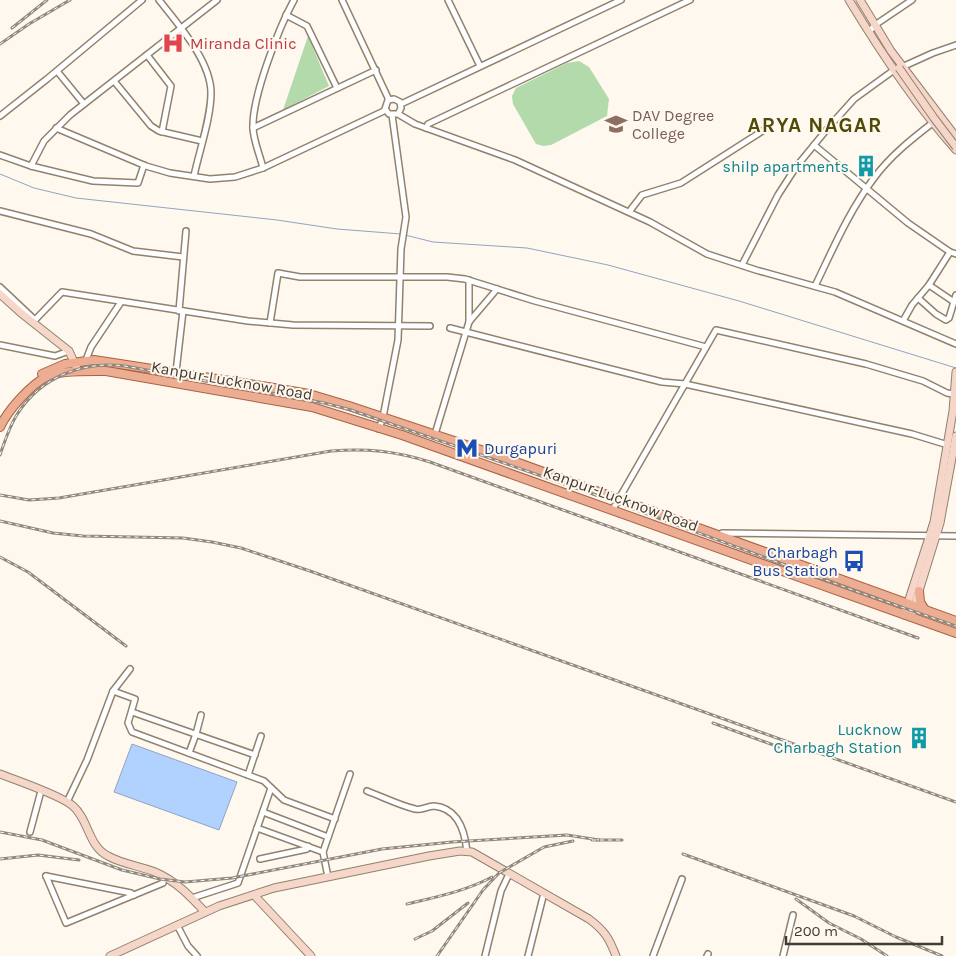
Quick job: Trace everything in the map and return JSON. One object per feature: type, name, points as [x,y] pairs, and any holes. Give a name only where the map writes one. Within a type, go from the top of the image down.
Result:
[{"type":"main road","name":"Kanpur-Lucknow Road","points":[[0,415],[10,402],[50,369],[86,360],[176,372],[309,394],[435,434],[956,621]]},
{"type":"main road","name":"Kanpur-Lucknow Road","points":[[0,427],[5,416],[14,405],[49,375],[78,371],[106,372],[312,407],[402,435],[613,509],[824,587],[956,633]]},
{"type":"main road","points":[[767,566],[772,554]]},
{"type":"main road","points":[[824,587],[828,575]]},
{"type":"main road","points":[[919,591],[920,602],[926,610]]},
{"type":"street","points":[[0,116],[142,0]]},
{"type":"street","points":[[159,0],[189,37],[201,59],[211,92],[209,112],[194,176]]},
{"type":"street","points":[[31,166],[44,141],[56,128],[217,0]]},
{"type":"street","points":[[263,168],[253,128],[254,114],[260,87],[286,14],[294,0]]},
{"type":"street","points":[[342,0],[389,100]]},
{"type":"street","points":[[448,0],[480,66]]},
{"type":"street","points":[[401,104],[621,0]]},
{"type":"street","points":[[426,128],[428,124],[690,0]]},
{"type":"street","points":[[849,0],[882,53],[899,68],[956,137]]},
{"type":"street","points":[[860,0],[932,123],[956,150]]},
{"type":"street","points":[[868,32],[875,25],[912,0]]},
{"type":"street","points":[[286,14],[307,26],[337,88]]},
{"type":"street","points":[[742,265],[778,195],[796,167],[854,99],[899,68],[956,45]]},
{"type":"street","points":[[890,49],[893,60]]},
{"type":"street","points":[[882,53],[893,60],[938,124],[956,146]]},
{"type":"street","points":[[147,55],[171,86],[162,132]]},
{"type":"street","points":[[253,128],[376,70]]},
{"type":"street","points":[[57,71],[84,104]]},
{"type":"street","points":[[114,81],[151,126],[162,132],[202,140]]},
{"type":"street","points":[[389,100],[394,99],[401,104]]},
{"type":"street","points":[[386,110],[385,106],[389,100]]},
{"type":"street","points":[[398,114],[401,104]]},
{"type":"street","points":[[379,429],[398,340],[402,240],[406,218],[392,115],[386,110]]},
{"type":"street","points":[[56,128],[144,165],[170,173],[210,179],[235,177],[263,168],[386,110]]},
{"type":"street","points":[[392,115],[398,114],[426,128],[515,160],[650,222],[707,254],[835,292],[956,344]]},
{"type":"street","points":[[815,286],[839,236],[874,177],[916,135],[940,118]]},
{"type":"street","points":[[629,212],[642,195],[681,183],[767,128]]},
{"type":"street","points":[[814,145],[908,223],[950,252],[956,254]]},
{"type":"street","points":[[0,155],[31,166],[93,180],[138,183],[144,165]]},
{"type":"street","points":[[0,211],[91,234],[118,246],[133,250],[183,257]]},
{"type":"street","points":[[176,372],[186,232]]},
{"type":"street","points":[[903,321],[950,252]]},
{"type":"street","points":[[270,323],[278,273],[300,276],[447,277],[469,280],[535,301],[706,347]]},
{"type":"street","points":[[435,434],[469,322],[469,280]]},
{"type":"street","points":[[929,285],[954,302]]},
{"type":"street","points":[[0,288],[34,321]]},
{"type":"street","points":[[469,322],[497,289]]},
{"type":"street","points":[[34,321],[62,292],[293,326],[430,326]]},
{"type":"street","points":[[0,294],[70,351],[78,371]]},
{"type":"street","points":[[918,298],[946,320],[949,318],[956,295]]},
{"type":"street","points":[[86,360],[91,346],[121,302]]},
{"type":"street","points":[[450,328],[662,382],[685,384],[912,434],[952,446]]},
{"type":"street","points":[[613,509],[716,330],[866,364],[923,381],[953,394]]},
{"type":"street","points":[[0,345],[55,356],[70,351]]},
{"type":"street","points":[[952,446],[953,394],[956,374]]},
{"type":"street","points":[[911,605],[919,591],[952,446],[956,436]]},
{"type":"street","points":[[720,536],[722,533],[956,536]]},
{"type":"street","points":[[907,616],[933,535]]},
{"type":"street","points":[[67,802],[87,760],[113,691],[130,670]]},
{"type":"street","points":[[113,691],[134,699],[128,723],[132,732],[264,781],[284,800],[335,818]]},
{"type":"street","points":[[132,712],[255,755]]},
{"type":"street","points":[[189,754],[201,714]]},
{"type":"street","points":[[248,775],[261,736]]},
{"type":"street","points":[[0,774],[73,806],[80,814],[97,848],[107,856],[154,872],[173,881],[205,912]]},
{"type":"street","points":[[328,877],[323,852],[350,774]]},
{"type":"street","points":[[192,898],[238,883],[271,788]]},
{"type":"street","points":[[30,832],[41,791]]},
{"type":"street","points":[[367,791],[418,810],[432,806],[449,810],[457,818],[466,841],[467,852]]},
{"type":"street","points":[[263,812],[328,837]]},
{"type":"street","points":[[257,828],[323,852]]},
{"type":"street","points":[[260,859],[307,849],[308,846]]},
{"type":"street","points":[[110,956],[219,906],[274,888],[460,851],[472,852],[601,928],[608,937],[616,956]]},
{"type":"street","points":[[485,956],[501,891],[509,874]]},
{"type":"street","points":[[134,895],[46,876],[66,923],[134,895],[163,882],[164,877]]},
{"type":"street","points":[[653,956],[682,879]]},
{"type":"street","points":[[528,956],[544,893]]},
{"type":"street","points":[[254,895],[307,955]]},
{"type":"street","points":[[783,956],[792,915]]},
{"type":"street","points":[[177,925],[188,946],[197,956]]},
{"type":"green space","points":[[308,36],[329,86],[283,110]]},
{"type":"green space","points":[[579,61],[589,67],[609,99],[607,116],[551,145],[543,146],[536,144],[513,104],[512,96],[516,88],[567,63]]},
{"type":"water","points":[[132,744],[237,782],[219,830],[114,792]]},
{"type":"waterway","points":[[0,174],[34,188],[76,198],[277,220],[337,229],[401,234]]},
{"type":"waterway","points":[[405,235],[433,242],[527,248],[608,265],[739,301],[956,368]]},
{"type":"railway","points":[[12,28],[47,0]]},
{"type":"railway","points":[[0,44],[70,0]]},
{"type":"railway","points":[[0,455],[15,418],[39,389],[51,381],[79,369],[109,365],[125,366],[324,403],[351,410],[593,494],[956,626]]},
{"type":"railway","points":[[0,495],[29,500],[59,498],[331,451],[369,450],[393,453],[430,462],[918,638]]},
{"type":"railway","points":[[0,521],[53,533],[83,536],[183,538],[241,548],[956,802]]},
{"type":"railway","points":[[0,557],[28,572],[126,646]]},
{"type":"railway","points":[[713,723],[779,747]]},
{"type":"railway","points":[[0,832],[42,840],[122,870],[160,879],[185,882],[232,878],[382,849],[452,842],[567,835],[599,840]]},
{"type":"railway","points":[[592,840],[622,840]]},
{"type":"railway","points":[[437,956],[483,890],[499,873],[544,847],[573,841]]},
{"type":"railway","points":[[683,854],[854,916],[896,937],[942,956]]},
{"type":"railway","points":[[0,859],[38,855],[79,860]]},
{"type":"railway","points":[[407,904],[461,890],[492,877]]},
{"type":"railway","points":[[796,899],[829,923],[861,939],[887,956]]},
{"type":"railway","points":[[415,939],[432,931],[468,903]]},
{"type":"place","name":"Miranda Clinic","points":[[173,43]]},
{"type":"place","name":"DAV Degree College","points":[[616,124]]},
{"type":"place","name":"shilp apartments","points":[[866,166]]},
{"type":"place","name":"Durgapuri","points":[[467,448]]},
{"type":"place","name":"Charbagh Bus Station","points":[[854,561]]},
{"type":"place","name":"Lucknow Charbagh Station","points":[[919,738]]},
{"type":"district","name":"ARYA NAGAR","points":[[815,125]]}]
